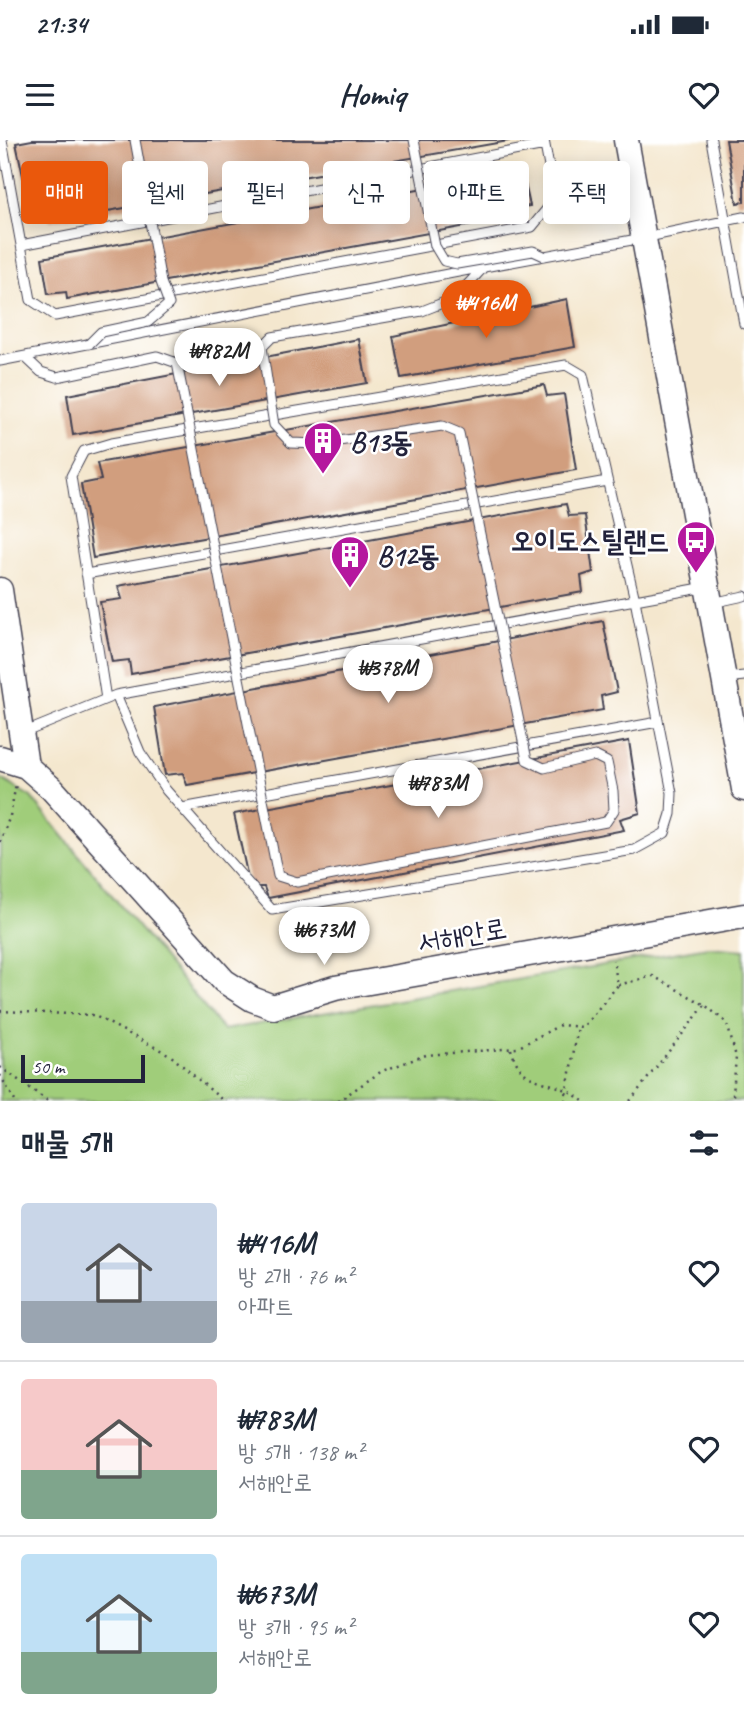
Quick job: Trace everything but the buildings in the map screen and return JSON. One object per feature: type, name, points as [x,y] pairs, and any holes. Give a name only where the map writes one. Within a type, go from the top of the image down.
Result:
[{"type":"street","points":[[626,140],[709,595],[734,677],[744,789]]},
{"type":"street","points":[[0,590],[22,734],[16,763]]},
{"type":"street","name":"서해안로","points":[[16,763],[52,789],[224,981],[252,999],[273,1007],[335,988],[744,916]]},
{"type":"lane","points":[[2,140],[21,245],[31,300],[55,316],[532,227],[555,200],[545,143],[21,245]]},
{"type":"lane","points":[[89,344],[101,332],[148,322],[169,304],[160,282],[135,140]]},
{"type":"lane","points":[[414,140],[435,246],[444,261],[457,264],[533,251],[544,256]]},
{"type":"lane","points":[[711,140],[744,324]]},
{"type":"lane","points":[[0,361],[744,217]]},
{"type":"lane","points":[[25,357],[41,372],[57,377],[157,356],[177,363],[278,876],[297,881],[606,822],[614,810],[607,762],[595,756],[544,768],[527,760],[459,433],[442,426],[318,444],[291,443],[274,425],[262,346],[272,337],[422,311],[455,298],[484,267]]},
{"type":"lane","points":[[566,365],[583,375],[607,481],[635,600],[672,793],[671,814],[665,833],[634,849],[272,910],[166,790],[140,752],[111,697],[86,574],[71,477],[83,452],[111,443],[566,365]]},
{"type":"lane","points":[[86,574],[607,481]]},
{"type":"lane","points":[[22,734],[111,697],[635,600],[709,595],[744,596]]},
{"type":"lane","points":[[182,808],[659,722]]},
{"type":"path","points":[[0,842],[10,816],[16,763]]},
{"type":"path","points":[[610,940],[618,985]]},
{"type":"path","points":[[338,1101],[382,1071],[426,1055],[517,1048],[560,1025],[583,1027],[618,985],[653,976],[705,1005],[727,1023],[736,1057],[734,1101]]},
{"type":"path","points":[[630,1101],[705,1005]]},
{"type":"path","points":[[0,1011],[93,1016],[170,1055],[220,1099],[226,1101]]},
{"type":"path","points":[[565,1101],[578,1027]]},
{"type":"path","points":[[510,1048],[515,1063],[534,1080],[567,1090],[583,1101]]},
{"type":"path","points":[[0,1068],[48,1101]]},
{"type":"path","points":[[0,1075],[15,1101]]},
{"type":"green space","points":[[0,778],[31,797],[223,1030],[708,947],[744,950],[744,1101],[0,1101]]},
{"type":"place","name":"B13동","points":[[323,475]]},
{"type":"place","name":"오이도스틸랜드","points":[[696,574]]},
{"type":"place","name":"B12동","points":[[350,589]]}]
